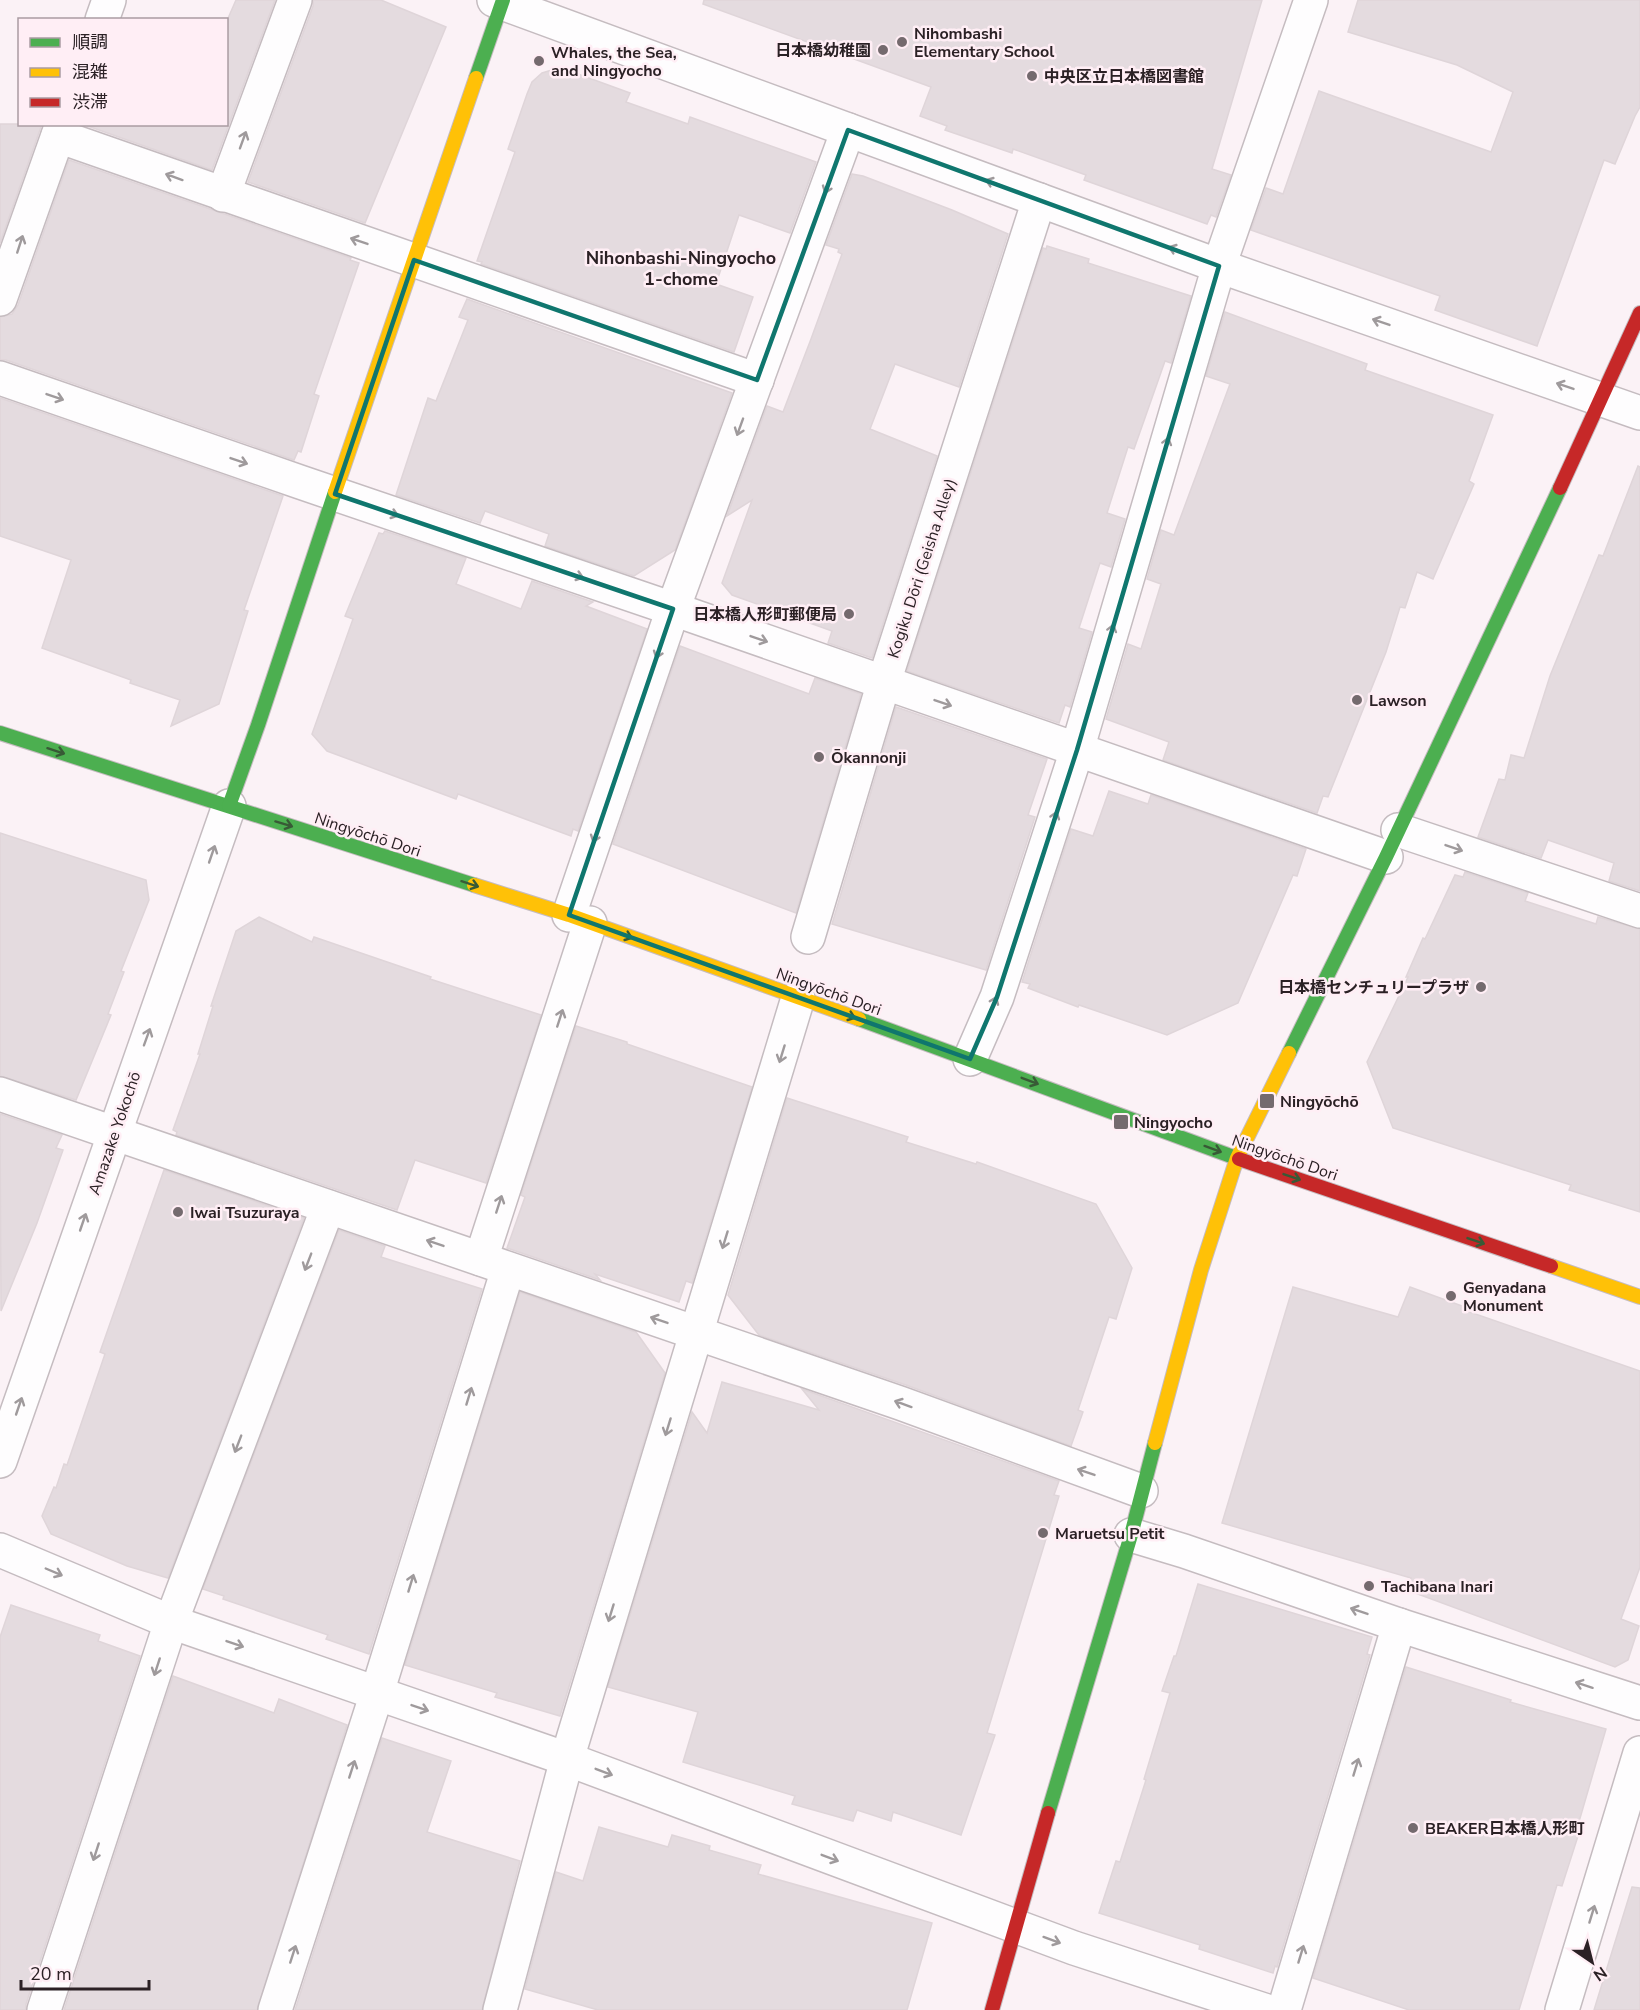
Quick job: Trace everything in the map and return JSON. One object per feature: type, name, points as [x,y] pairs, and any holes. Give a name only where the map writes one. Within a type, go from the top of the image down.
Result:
[{"type":"street","points":[[103,18],[109,0]]},
{"type":"street","points":[[223,195],[295,0]]},
{"type":"street","points":[[970,1059],[997,997],[1077,750],[1219,266],[1311,0]]},
{"type":"street","points":[[229,806],[500,1],[1219,266],[1640,413]]},
{"type":"street","points":[[0,299],[60,130],[223,195],[757,380]]},
{"type":"street","points":[[274,2010],[377,1693],[495,1264],[580,919],[673,609],[848,130]]},
{"type":"street","name":"Kogiku Dōri (Geisha Alley)","points":[[808,937],[884,682],[1039,200]]},
{"type":"street","points":[[992,2010],[1131,1535],[1202,1269],[1237,1158],[1392,843],[1602,399],[1640,313]]},
{"type":"street","points":[[0,378],[1077,750],[1392,843],[1640,911]]},
{"type":"street","name":"Ningyōchō Dori","points":[[0,733],[580,919],[1237,1158],[1640,1297]]},
{"type":"street","name":"Amazake Yokochō","points":[[0,1461],[229,806]]},
{"type":"street","points":[[500,2010],[567,1759],[798,998]]},
{"type":"street","points":[[0,1094],[900,1403],[1141,1491]]},
{"type":"street","points":[[44,2010],[171,1622],[328,1207]]},
{"type":"street","points":[[1131,1535],[1640,1703]]},
{"type":"street","points":[[0,1550],[171,1622],[567,1759],[1016,1927],[1264,2010]]},
{"type":"street","points":[[1284,2010],[1399,1625]]},
{"type":"street","points":[[1562,2010],[1640,1753]]},
{"type":"highlighted area","points":[[848,130],[1219,266],[1077,750],[997,997],[970,1059],[569,915],[673,609],[335,494],[414,260],[757,380]]},
{"type":"building","points":[[236,0],[275,0],[212,170],[88,126],[228,126],[228,18]]},
{"type":"building","points":[[313,0],[381,0],[446,27],[365,223],[248,182],[313,6]]},
{"type":"building","points":[[704,0],[1262,0],[1212,169],[1231,175],[1216,217],[1211,215],[1207,224],[1084,180],[1086,175],[1013,149],[1012,153],[945,130],[947,126],[920,116],[931,87],[703,4]]},
{"type":"building","points":[[1358,0],[1640,0],[1640,107],[1615,164],[1604,160],[1537,346],[1435,310],[1440,296],[1251,230],[1266,188],[1283,194],[1319,91],[1491,152],[1513,92],[1457,65],[1348,32]]},
{"type":"building","points":[[555,69],[567,70],[630,93],[626,102],[688,124],[690,117],[816,162],[790,233],[739,215],[716,284],[753,297],[734,352],[477,261],[515,152],[508,149],[527,94],[532,82],[542,73]]},
{"type":"building","points":[[0,124],[41,126],[0,243]]},
{"type":"building","points":[[69,160],[351,258],[350,260],[359,263],[314,394],[319,396],[301,452],[298,451],[294,460],[6,360],[0,360],[0,317],[12,314],[18,305]]},
{"type":"building","points":[[852,174],[863,176],[952,210],[1008,234],[959,387],[895,364],[870,429],[937,456],[872,658],[828,643],[832,631],[732,595],[722,583],[752,500],[727,516],[767,406],[783,412],[811,339],[842,254],[838,252],[839,249],[826,245]]},
{"type":"building","points":[[1047,246],[1089,259],[1088,263],[1191,296],[1171,363],[1165,361],[1134,449],[1128,447],[1107,513],[1125,519],[1111,567],[1100,563],[1079,628],[1092,632],[1070,707],[1065,705],[1059,723],[907,671],[1043,248],[1046,249]]},
{"type":"building","points":[[467,299],[732,393],[675,550],[634,576],[545,546],[549,534],[485,511],[480,523],[396,495],[428,398],[436,401],[468,320],[459,317]]},
{"type":"building","points":[[1225,312],[1367,364],[1365,370],[1493,415],[1469,481],[1474,484],[1433,579],[1417,572],[1405,608],[1400,607],[1386,652],[1328,797],[1323,796],[1317,813],[1163,760],[1169,742],[1106,719],[1128,644],[1141,649],[1161,584],[1147,579],[1161,530],[1174,535],[1230,384],[1206,376]]},
{"type":"building","points":[[0,398],[283,496],[244,610],[248,611],[219,704],[171,726],[180,700],[42,648],[71,560],[0,536]]},
{"type":"building","points":[[1638,466],[1640,467],[1640,891],[1609,881],[1614,863],[1548,840],[1541,858],[1478,837],[1499,779],[1505,780],[1511,755],[1524,758],[1550,676],[1599,555],[1603,556]]},
{"type":"building","points":[[385,531],[466,558],[456,584],[521,609],[532,581],[593,602],[586,606],[647,629],[578,831],[573,829],[571,836],[458,794],[456,799],[327,751],[312,734],[353,619],[345,616],[379,533],[383,534]]},
{"type":"building","points":[[680,646],[809,694],[815,678],[861,694],[796,913],[613,844]]},
{"type":"building","points":[[896,707],[1047,759],[1028,815],[1035,817],[986,970],[832,924]]},
{"type":"building","points":[[1109,791],[1148,804],[1151,795],[1306,849],[1297,876],[1293,875],[1238,1003],[1167,1035],[1079,1005],[1078,1007],[1028,988],[1030,984],[1022,982],[1071,829],[1093,836]]},
{"type":"building","points":[[0,833],[146,880],[149,900],[121,971],[124,972],[108,1014],[111,1015],[76,1100],[0,1076]]},
{"type":"building","points":[[1465,872],[1528,893],[1525,901],[1596,924],[1598,917],[1640,929],[1640,1212],[1569,1190],[1571,1185],[1393,1128],[1367,1062],[1408,977],[1406,977],[1423,938],[1425,939],[1455,875],[1463,877]]},
{"type":"building","points":[[259,917],[312,942],[314,937],[431,977],[430,979],[541,1015],[486,1183],[415,1160],[397,1210],[176,1135],[177,1132],[173,1130],[200,1054],[198,1054],[213,1006],[211,1006],[236,931]]},
{"type":"building","points":[[576,1026],[752,1087],[692,1283],[686,1281],[679,1302],[595,1274],[600,1280],[507,1248],[525,1197],[521,1195]]},
{"type":"building","points":[[787,1098],[908,1137],[906,1142],[976,1164],[977,1162],[1096,1204],[1132,1268],[1116,1319],[1109,1317],[1078,1410],[1083,1412],[1071,1446],[906,1385],[759,1335],[728,1295]]},
{"type":"building","points":[[0,1114],[62,1135],[56,1148],[63,1150],[37,1223],[1,1311]]},
{"type":"building","points":[[164,1170],[304,1218],[168,1578],[127,1566],[51,1534],[42,1516],[54,1487],[56,1488],[64,1464],[67,1465],[105,1354],[100,1352]]},
{"type":"building","points":[[339,1230],[385,1246],[381,1257],[482,1289],[369,1654],[326,1639],[328,1635],[223,1599],[224,1596],[203,1589]]},
{"type":"building","points":[[1293,1287],[1398,1317],[1410,1287],[1462,1306],[1461,1309],[1640,1371],[1640,1567],[1621,1619],[1639,1626],[1628,1660],[1615,1667],[1407,1590],[1411,1578],[1222,1523]]},
{"type":"building","points":[[520,1292],[636,1332],[665,1373],[560,1716],[495,1697],[497,1693],[405,1665]]},
{"type":"building","points":[[722,1382],[819,1410],[802,1389],[1059,1481],[1054,1495],[1059,1496],[987,1733],[995,1735],[961,1835],[893,1812],[891,1821],[857,1810],[853,1821],[792,1804],[795,1796],[683,1762],[698,1712],[608,1687],[692,1412],[707,1433]]},
{"type":"building","points":[[1198,1584],[1372,1637],[1367,1654],[1370,1655],[1277,1967],[1275,1966],[1273,1973],[1199,1949],[1200,1945],[1099,1913],[1116,1861],[1120,1862],[1146,1780],[1144,1779],[1170,1693],[1162,1691],[1174,1656],[1176,1656]]},
{"type":"building","points":[[11,1605],[100,1635],[98,1641],[140,1656],[26,2004],[26,2010],[0,2010],[0,1637]]},
{"type":"building","points":[[1406,1667],[1511,1700],[1510,1702],[1606,1729],[1576,1832],[1579,1833],[1562,1886],[1557,1885],[1519,2010],[1409,2010],[1313,1978]]},
{"type":"building","points":[[173,1676],[274,1713],[279,1699],[347,1725],[257,2010],[64,2010]]},
{"type":"building","points":[[382,1738],[451,1761],[427,1832],[520,1861],[482,2010],[295,2010]]},
{"type":"building","points":[[599,1827],[668,1847],[672,1835],[710,1846],[709,1850],[761,1865],[758,1874],[932,1923],[907,2010],[598,2010],[525,1989],[556,1872],[583,1881]]},
{"type":"building","points":[[1632,1887],[1640,1888],[1640,2010],[1594,2010]]},
{"type":"traffic: fast","points":[[476,78],[503,0]]},
{"type":"traffic: fast","points":[[1289,1053],[1386,857],[1560,488]]},
{"type":"traffic: fast","points":[[229,806],[335,492]]},
{"type":"traffic: fast","points":[[0,733],[474,885]]},
{"type":"traffic: fast","points":[[859,1019],[1239,1159]]},
{"type":"traffic: fast","points":[[1048,1813],[1131,1535],[1155,1443]]},
{"type":"traffic: slow","points":[[335,492],[476,78]]},
{"type":"traffic: slow","points":[[474,885],[569,915],[859,1019]]},
{"type":"traffic: slow","points":[[1155,1443],[1201,1270],[1237,1158],[1289,1053]]},
{"type":"traffic: slow","points":[[1551,1266],[1640,1297]]},
{"type":"traffic: jam","points":[[1560,488],[1640,313]]},
{"type":"traffic: jam","points":[[1239,1159],[1551,1266]]},
{"type":"traffic: jam","points":[[992,2010],[1048,1813]]},
{"type":"place","name":"Nihombashi Elementary School","points":[[902,42]]},
{"type":"place","name":"日本橋幼稚園","points":[[883,50]]},
{"type":"place","name":"Whales, the Sea, and Ningyocho","points":[[539,61]]},
{"type":"place","name":"中央区立日本橋図書館","points":[[1032,76]]},
{"type":"place","name":"日本橋人形町郵便局","points":[[849,614]]},
{"type":"place","name":"Lawson","points":[[1357,700]]},
{"type":"place","name":"Ōkannonji","points":[[819,757]]},
{"type":"place","name":"日本橋センチュリープラザ","points":[[1481,987]]},
{"type":"place","name":"Ningyōchō","points":[[1267,1101]]},
{"type":"place","name":"Ningyocho","points":[[1121,1122]]},
{"type":"place","name":"Iwai Tsuzuraya","points":[[178,1212]]},
{"type":"place","name":"Genyadana Monument","points":[[1451,1296]]},
{"type":"place","name":"Maruetsu Petit","points":[[1043,1533]]},
{"type":"place","name":"Tachibana Inari","points":[[1369,1586]]},
{"type":"place","name":"BEAKER日本橋人形町","points":[[1413,1828]]},
{"type":"district","name":"Nihonbashi-Ningyocho 1-chome","points":[[681,268]]}]
